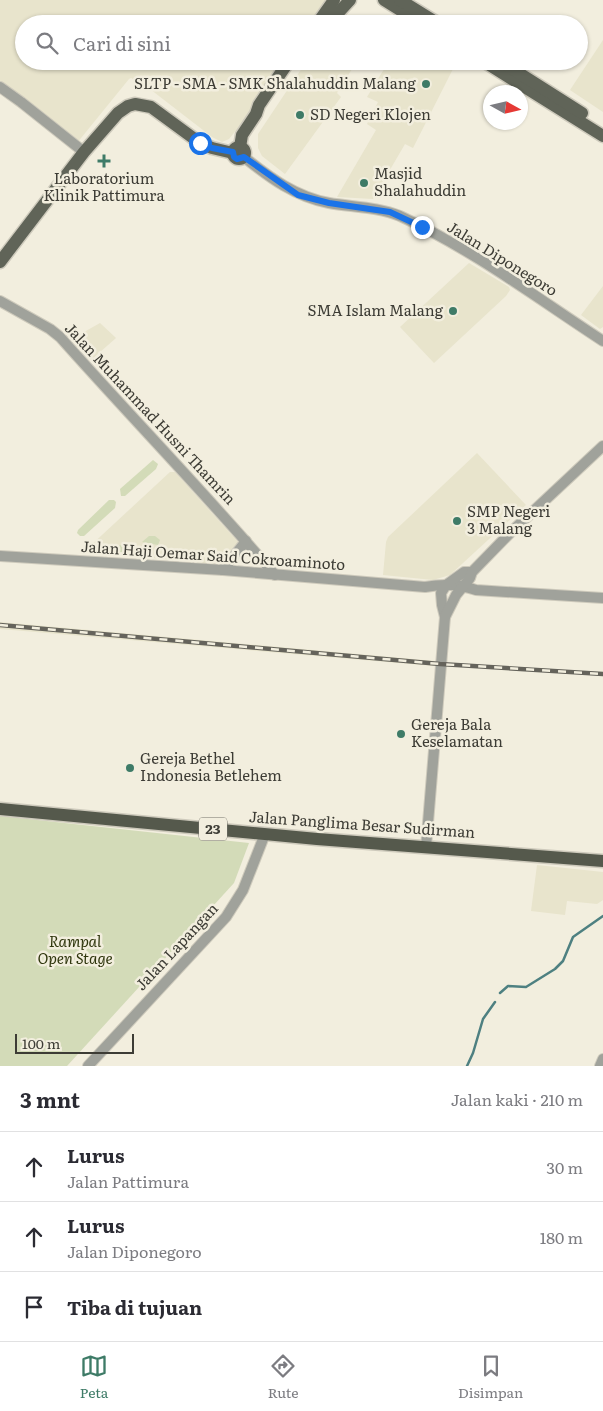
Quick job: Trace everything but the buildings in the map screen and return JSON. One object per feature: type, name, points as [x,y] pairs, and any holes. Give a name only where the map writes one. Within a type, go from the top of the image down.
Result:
[{"type":"highway","name":"Jalan Panglima Besar Sudirman","points":[[0,809],[266,834],[603,861]]},
{"type":"main road","points":[[323,15],[334,0]]},
{"type":"main road","points":[[336,15],[350,0]]},
{"type":"main road","points":[[384,0],[422,15]]},
{"type":"main road","points":[[400,0],[425,15]]},
{"type":"main road","points":[[0,262],[84,152],[118,113],[128,106],[134,104],[151,107],[200,143],[212,148],[239,152],[242,135],[256,114],[263,98],[283,70]]},
{"type":"main road","points":[[256,114],[264,109],[291,70]]},
{"type":"main road","points":[[499,70],[603,127]]},
{"type":"main road","points":[[512,70],[603,136]]},
{"type":"street","points":[[0,87],[84,152]]},
{"type":"street","name":"Jalan Diponegoro","points":[[239,152],[298,195],[329,203],[390,212],[422,227],[476,258],[603,340]]},
{"type":"street","name":"Jalan Muhammad Husni Thamrin","points":[[0,301],[50,328],[60,337],[246,541],[275,576]]},
{"type":"street","points":[[445,617],[472,572],[511,532],[603,446]]},
{"type":"street","points":[[223,570],[246,541]]},
{"type":"street","name":"Jalan Haji Oemar Said Cokroaminoto","points":[[0,556],[223,570],[459,591],[476,590],[603,598]]},
{"type":"street","points":[[426,847],[445,617],[442,605],[443,589],[464,572],[472,572]]},
{"type":"street","name":"Jalan Lapangan","points":[[88,1066],[226,917],[243,890],[266,834]]},
{"type":"street","points":[[600,1066],[603,1059]]},
{"type":"shaded area","points":[[0,0],[331,0],[320,15],[15,15],[15,70],[279,70],[238,128],[229,139],[222,142],[212,137],[146,86],[131,78],[77,143],[0,83]]},
{"type":"shaded area","points":[[603,40],[603,112],[570,90],[583,70],[588,70],[588,63]]},
{"type":"shaded area","name":"SD Negeri Klojen","points":[[301,70],[351,70],[337,93],[341,97],[285,174],[262,156],[258,148],[258,134]]},
{"type":"shaded area","points":[[384,70],[452,70],[413,148],[405,144],[373,199],[337,197],[376,130],[367,124],[378,102],[367,97]]},
{"type":"shaded area","name":"SMA Islam Malang","points":[[469,263],[509,287],[510,290],[506,296],[434,363],[400,327]]},
{"type":"shaded area","points":[[603,286],[603,327],[600,329],[581,315]]},
{"type":"shaded area","points":[[100,323],[116,338],[91,360],[70,340]]},
{"type":"shaded area","name":"SMP Negeri 3 Malang","points":[[477,453],[526,505],[450,575],[433,580],[383,575],[388,537]]},
{"type":"shaded area","points":[[170,472],[175,472],[239,543],[214,564],[88,552],[88,548]]},
{"type":"shaded area","points":[[0,622],[435,661],[434,666],[0,629]]},
{"type":"shaded area","points":[[537,865],[603,872],[603,900],[597,904],[567,901],[565,915],[531,911]]},
{"type":"green space","points":[[153,460],[158,464],[156,469],[125,496],[121,496],[120,489]]},
{"type":"green space","points":[[109,500],[116,502],[115,508],[84,536],[80,536],[77,533],[78,530]]},
{"type":"green space","points":[[149,536],[155,536],[160,540],[158,545],[142,542]]},
{"type":"green space","points":[[109,544],[127,546],[126,556],[108,554]]},
{"type":"green space","name":"Rampal Open Stage","points":[[0,816],[249,843],[234,883],[67,1066],[0,1066]]},
{"type":"waterway","points":[[500,993],[508,986],[526,987],[555,969],[563,961],[573,937],[603,916]]},
{"type":"waterway","points":[[467,1066],[483,1019],[495,1002]]},
{"type":"railway","points":[[0,625],[440,664],[603,674]]},
{"type":"place","name":"SLTP - SMA - SMK Shalahuddin Malang","points":[[426,84]]},
{"type":"place","name":"SD Negeri Klojen","points":[[300,115]]},
{"type":"place","name":"Laboratorium Klinik Pattimura","points":[[104,161]]},
{"type":"place","name":"Masjid Shalahuddin","points":[[364,183]]},
{"type":"place","name":"SMA Islam Malang","points":[[453,311]]},
{"type":"place","name":"SMP Negeri 3 Malang","points":[[457,521]]},
{"type":"place","name":"Gereja Bala Keselamatan","points":[[401,734]]},
{"type":"place","name":"Gereja Bethel Indonesia Betlehem","points":[[130,768]]},
{"type":"route","points":[[200,143],[212,148],[233,152],[234,157],[237,159],[244,157],[298,195],[329,203],[390,212],[422,227]]}]
